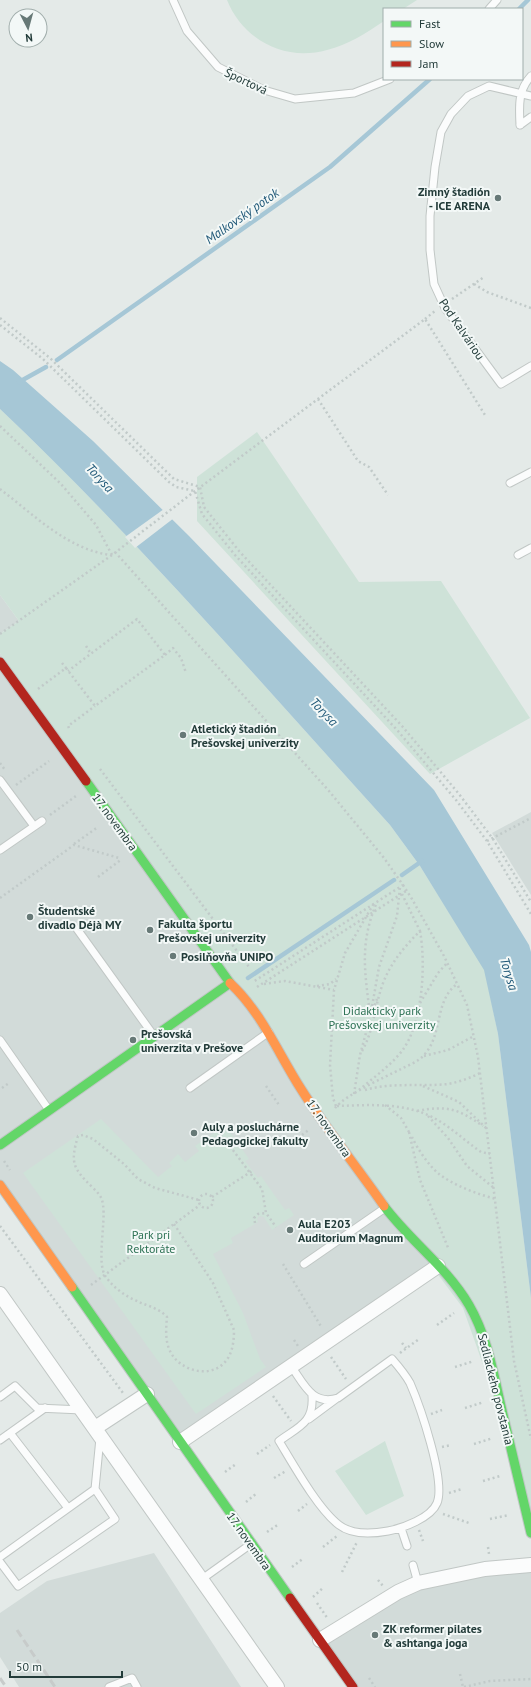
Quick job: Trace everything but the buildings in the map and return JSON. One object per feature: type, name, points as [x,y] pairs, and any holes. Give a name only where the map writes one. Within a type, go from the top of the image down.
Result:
[{"type":"street","name":"17. novembra","points":[[0,662],[230,982],[241,994],[269,1032],[301,1089],[385,1208],[403,1230],[433,1258],[443,1270]]},
{"type":"street","points":[[0,1145],[230,982]]},
{"type":"street","name":"17. novembra","points":[[0,1185],[353,1687]]},
{"type":"street","points":[[180,1442],[329,1341],[443,1270]]},
{"type":"street","name":"Sedliackeho povstania","points":[[443,1270],[469,1305],[486,1342],[531,1532]]},
{"type":"street","points":[[2,1301],[98,1432],[277,1687]]},
{"type":"street","points":[[98,1432],[131,1404],[147,1394]]},
{"type":"street","points":[[320,1640],[398,1592],[418,1583],[485,1568],[531,1565]]},
{"type":"lane","name":"Športová","points":[[173,0],[187,31],[218,67],[264,90],[295,99],[354,93],[387,80]]},
{"type":"lane","points":[[490,8],[497,0]]},
{"type":"lane","points":[[531,76],[520,93],[520,125],[531,117]]},
{"type":"lane","name":"Pod Kalváriou","points":[[531,96],[488,86],[468,96],[451,114],[441,132],[435,167],[430,216],[430,250],[434,284],[444,305],[501,384],[531,366]]},
{"type":"lane","points":[[510,483],[531,472]]},
{"type":"lane","points":[[518,555],[531,548]]},
{"type":"lane","points":[[0,780],[34,826]]},
{"type":"lane","points":[[0,850],[42,821]]},
{"type":"lane","points":[[77,929],[154,1036]]},
{"type":"lane","points":[[190,1088],[269,1032]]},
{"type":"lane","points":[[0,1040],[49,1110]]},
{"type":"lane","points":[[304,1264],[385,1208]]},
{"type":"lane","points":[[392,1359],[403,1371],[410,1383],[432,1449],[439,1496],[436,1505],[432,1510],[401,1528],[378,1533],[355,1532],[345,1529],[337,1524],[315,1498],[278,1441],[392,1359]]},
{"type":"lane","points":[[292,1366],[312,1396],[313,1406],[307,1421]]},
{"type":"lane","points":[[0,1397],[15,1386],[37,1408],[82,1410]]},
{"type":"lane","points":[[312,1396],[322,1400],[338,1398]]},
{"type":"lane","points":[[0,1440],[45,1408]]},
{"type":"lane","points":[[0,1562],[18,1586],[115,1518],[95,1489],[98,1432]]},
{"type":"lane","points":[[10,1433],[68,1508]]},
{"type":"lane","points":[[0,1557],[95,1489]]},
{"type":"lane","points":[[401,1528],[407,1546]]},
{"type":"lane","points":[[202,1579],[252,1544]]},
{"type":"lane","points":[[413,1565],[418,1583]]},
{"type":"lane","points":[[108,1687],[132,1678],[137,1687]]},
{"type":"path","points":[[474,284],[487,292],[531,308]]},
{"type":"path","points":[[0,318],[50,358],[174,479],[200,487]]},
{"type":"path","points":[[0,634],[112,555],[318,398],[425,320],[484,415]]},
{"type":"path","points":[[0,325],[43,359],[169,482],[176,486],[195,491]]},
{"type":"path","points":[[318,398],[358,461],[369,467],[388,495]]},
{"type":"path","points":[[0,426],[61,484],[96,525],[112,555]]},
{"type":"path","points":[[200,487],[204,507],[239,551],[402,726],[459,794],[492,838],[531,902]]},
{"type":"path","points":[[0,489],[56,532],[72,542],[90,550],[112,555]]},
{"type":"path","points":[[195,491],[202,514],[235,555],[398,731],[456,800],[487,841],[531,914]]},
{"type":"path","points":[[116,552],[329,791],[384,858],[401,886],[406,891],[447,963],[467,1005],[480,1073],[514,1361],[531,1439]]},
{"type":"path","points":[[26,698],[91,654],[136,619],[165,655]]},
{"type":"path","points":[[86,646],[91,654]]},
{"type":"path","points":[[73,733],[68,726],[173,648],[181,658],[186,673]]},
{"type":"path","points":[[62,663],[95,706]]},
{"type":"path","points":[[16,785],[51,760]]},
{"type":"path","points":[[96,764],[248,967]]},
{"type":"path","points":[[42,821],[77,796]]},
{"type":"path","points":[[487,841],[531,818]]},
{"type":"path","points":[[0,898],[98,827]]},
{"type":"path","points":[[74,845],[128,860]]},
{"type":"path","points":[[98,876],[122,859]]},
{"type":"path","points":[[370,1018],[378,967],[397,916],[401,886]]},
{"type":"path","points":[[241,994],[401,886]]},
{"type":"path","points":[[241,994],[260,985],[406,891]]},
{"type":"path","points":[[354,1095],[390,1064],[402,1050],[409,1039],[416,1020],[419,1006],[422,943],[420,931],[401,895]]},
{"type":"path","points":[[370,1018],[364,970],[364,951],[367,928],[376,903]]},
{"type":"path","points":[[336,1106],[333,1098],[330,1065],[334,990],[346,953],[365,918],[376,903]]},
{"type":"path","points":[[354,1095],[360,1055],[370,1018],[384,979],[399,953],[420,931]]},
{"type":"path","points":[[419,1006],[438,973],[447,963]]},
{"type":"path","points":[[314,987],[330,984],[337,979]]},
{"type":"path","points":[[260,985],[284,980],[334,990]]},
{"type":"path","points":[[424,1056],[431,1046],[446,996],[457,984]]},
{"type":"path","points":[[360,1055],[369,1039],[380,990]]},
{"type":"path","points":[[336,1106],[424,1056],[448,1050],[474,1036]]},
{"type":"path","points":[[360,1091],[384,1086],[449,1084],[480,1073]]},
{"type":"path","points":[[2,1088],[9,1083]]},
{"type":"path","points":[[420,1085],[459,1102],[487,1129]]},
{"type":"path","points":[[266,1086],[279,1105]]},
{"type":"path","points":[[336,1106],[385,1105],[416,1111],[433,1118],[481,1152],[490,1154]]},
{"type":"path","points":[[385,1105],[401,1118],[420,1152],[438,1174],[469,1190],[496,1199]]},
{"type":"path","points":[[416,1111],[434,1108],[451,1109],[461,1112],[487,1129]]},
{"type":"path","points":[[426,1115],[448,1138],[467,1166],[494,1188]]},
{"type":"path","points":[[218,1130],[251,1172],[262,1189],[266,1213],[276,1227]]},
{"type":"path","points":[[409,1132],[420,1180],[449,1248],[450,1264],[443,1270]]},
{"type":"path","points":[[174,1224],[213,1283],[234,1330],[231,1353],[222,1365],[210,1371],[192,1370],[181,1365],[169,1349],[167,1340],[167,1317],[158,1310],[135,1301],[119,1291],[104,1275],[101,1261],[103,1241],[103,1206],[101,1196],[74,1165],[73,1154],[78,1136],[84,1135],[93,1139],[124,1164],[138,1179],[155,1188],[199,1200]]},
{"type":"path","points":[[212,1198],[251,1172]]},
{"type":"path","points":[[199,1200],[204,1195],[208,1195],[212,1198]]},
{"type":"path","points":[[199,1200],[200,1205],[203,1208],[210,1207],[212,1204],[212,1198]]},
{"type":"path","points":[[91,1284],[200,1205]]},
{"type":"path","points":[[255,1223],[254,1218],[258,1214],[266,1213]]},
{"type":"path","points":[[0,1226],[131,1404]]},
{"type":"path","points":[[283,1264],[329,1341]]},
{"type":"path","points":[[437,1325],[453,1312],[457,1320]]},
{"type":"path","points":[[392,1359],[419,1339]]},
{"type":"path","points":[[402,1343],[406,1348]]},
{"type":"path","points":[[472,1355],[476,1368]]},
{"type":"path","points":[[330,1356],[352,1387]]},
{"type":"path","points":[[455,1367],[474,1361]]},
{"type":"path","points":[[273,1396],[296,1428]]},
{"type":"path","points":[[483,1396],[486,1409]]},
{"type":"path","points":[[465,1408],[484,1402]]},
{"type":"path","points":[[492,1430],[495,1445]]},
{"type":"path","points":[[474,1444],[493,1438]]},
{"type":"path","points":[[257,1454],[272,1443]]},
{"type":"path","points":[[225,1472],[236,1464]]},
{"type":"path","points":[[483,1481],[503,1475]]},
{"type":"path","points":[[246,1502],[257,1494]]},
{"type":"path","points":[[432,1510],[468,1523]]},
{"type":"path","points":[[490,1519],[513,1514]]},
{"type":"path","points":[[267,1532],[279,1524]]},
{"type":"path","points":[[323,1547],[345,1529]]},
{"type":"path","points":[[342,1572],[362,1532]]},
{"type":"path","points":[[292,1567],[304,1558]]},
{"type":"path","points":[[312,1596],[324,1587]]},
{"type":"path","points":[[460,1674],[464,1687],[490,1681],[531,1679]]},
{"type":"shaded area","points":[[0,595],[19,621],[0,634]]},
{"type":"shaded area","name":"Prešovská univerzita v Prešove","points":[[0,653],[440,1263],[185,1447],[0,1187]]},
{"type":"shaded area","points":[[531,812],[531,895],[492,833]]},
{"type":"shaded area","points":[[154,1553],[241,1687],[19,1687],[0,1657],[0,1613],[47,1581]]},
{"type":"shaded area","points":[[531,1565],[531,1687],[351,1687],[320,1640],[398,1592]]},
{"type":"green space","points":[[227,0],[417,0],[405,8],[383,8],[383,22],[364,34],[335,48],[311,53],[296,53],[281,50],[267,44],[255,37],[243,26],[234,14]]},
{"type":"green space","name":"Didaktický park Prešovskej univerzity","points":[[0,409],[101,509],[199,613],[390,825],[420,866],[485,970],[498,1034],[531,1298],[531,1525],[521,1472],[463,1308],[418,1248],[0,653],[0,634],[19,621],[0,595]]},
{"type":"green space","points":[[257,432],[359,582],[441,581],[530,718],[430,774],[197,521],[197,477]]},
{"type":"green space","name":"Park pri Rektoráte","points":[[101,1119],[158,1177],[172,1166],[169,1163],[178,1154],[185,1162],[199,1151],[195,1146],[225,1125],[249,1159],[245,1161],[258,1178],[261,1176],[285,1210],[289,1208],[294,1215],[272,1230],[264,1217],[259,1216],[257,1219],[258,1222],[231,1238],[233,1243],[213,1254],[243,1313],[260,1359],[266,1367],[196,1414],[23,1173]]},
{"type":"green space","points":[[385,1441],[404,1496],[366,1515],[335,1471]]},
{"type":"water","name":"Torysa","points":[[0,361],[13,370],[93,441],[189,536],[434,790],[529,945],[531,952],[531,1298],[498,1034],[484,970],[420,866],[390,825],[199,613],[101,509],[0,409]]},
{"type":"pier","points":[[164,509],[174,518],[135,548],[125,537]]},
{"type":"waterway","name":"Malkovský potok","points":[[520,8],[528,0]]},
{"type":"waterway","name":"Malkovský potok","points":[[57,360],[330,167],[429,80]]},
{"type":"waterway","name":"Malkovský potok","points":[[19,382],[46,367]]},
{"type":"waterway","points":[[402,875],[422,861]]},
{"type":"waterway","points":[[248,978],[394,880]]},
{"type":"railway","points":[[17,1630],[55,1687]]},
{"type":"railway","points":[[0,1678],[6,1687]]},
{"type":"traffic: fast","points":[[0,1145],[230,983],[86,781]]},
{"type":"traffic: fast","points":[[384,1206],[394,1219],[450,1278],[469,1305],[475,1317],[485,1341],[492,1367],[531,1533]]},
{"type":"traffic: fast","points":[[72,1287],[290,1598]]},
{"type":"traffic: slow","points":[[230,983],[260,1020],[311,1104],[384,1206]]},
{"type":"traffic: slow","points":[[0,1185],[72,1287]]},
{"type":"traffic: jam","points":[[0,662],[86,781]]},
{"type":"traffic: jam","points":[[290,1598],[353,1687]]},
{"type":"place","name":"Zimný štadión - ICE ARENA","points":[[498,198]]},
{"type":"place","name":"Atletický štadión Prešovskej univerzity","points":[[183,735]]},
{"type":"place","name":"Študentské divadlo Déjà MY","points":[[30,917]]},
{"type":"place","name":"Fakulta športu Prešovskej univerzity","points":[[150,930]]},
{"type":"place","name":"Posilňovňa UNIPO","points":[[173,956]]},
{"type":"place","name":"Prešovská univerzita v Prešove","points":[[133,1040]]},
{"type":"place","name":"Auly a posluchárne Pedagogickej fakulty","points":[[194,1133]]},
{"type":"place","name":"Aula E203 Auditorium Magnum","points":[[290,1230]]},
{"type":"place","name":"ZK reformer pilates & ashtanga joga","points":[[375,1635]]}]
